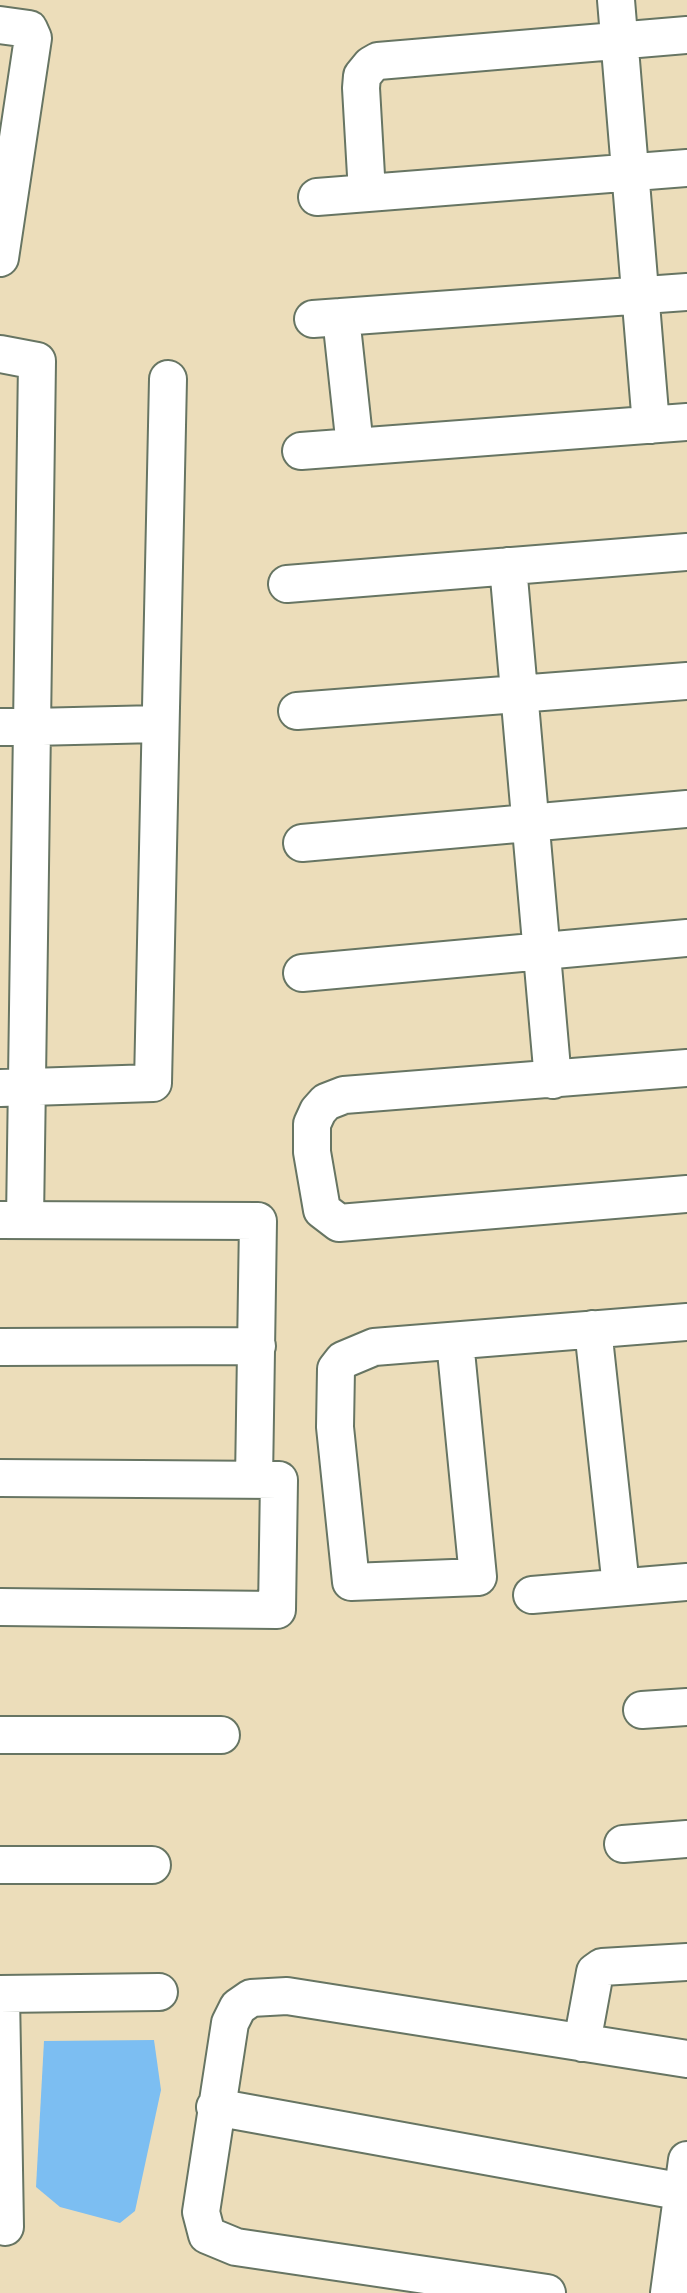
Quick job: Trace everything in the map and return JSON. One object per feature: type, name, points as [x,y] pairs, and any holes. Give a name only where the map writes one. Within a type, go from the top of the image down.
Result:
[{"type":"street","points":[[616,0],[651,425]]},
{"type":"street","points":[[0,25],[29,29],[33,38],[0,258]]},
{"type":"street","points":[[367,193],[362,76],[378,61],[687,35]]},
{"type":"street","points":[[317,197],[687,168]]},
{"type":"street","points":[[355,447],[327,318],[687,292]]},
{"type":"street","points":[[0,354],[37,361],[16,727],[13,1220],[258,1221],[254,1480]]},
{"type":"street","points":[[14,1088],[153,1083],[158,724],[168,379]]},
{"type":"street","points":[[301,451],[687,422]]},
{"type":"street","points":[[287,584],[687,552]]},
{"type":"street","points":[[508,566],[553,1080]]},
{"type":"street","points":[[297,711],[687,681]]},
{"type":"street","points":[[16,727],[158,724]]},
{"type":"street","points":[[302,843],[687,809]]},
{"type":"street","points":[[302,973],[687,938]]},
{"type":"street","points":[[687,1068],[334,1098],[318,1111],[312,1124],[312,1152],[322,1210],[332,1221],[360,1224],[687,1194]]},
{"type":"street","points":[[455,1341],[478,1577],[351,1582],[336,1459],[336,1369],[343,1360],[361,1349],[593,1329],[687,1322]]},
{"type":"street","points":[[593,1329],[621,1587]]},
{"type":"street","points":[[0,1347],[257,1346]]},
{"type":"street","points":[[0,1478],[279,1480],[277,1610],[0,1607]]},
{"type":"street","points":[[532,1595],[687,1582]]},
{"type":"street","points":[[642,1710],[687,1707]]},
{"type":"street","points":[[0,1735],[221,1735]]},
{"type":"street","points":[[623,1844],[687,1839]]},
{"type":"street","points":[[0,1865],[152,1865]]},
{"type":"street","points":[[582,2043],[595,1972],[602,1967],[687,1962]]},
{"type":"street","points":[[5,2227],[0,1994],[159,1992]]},
{"type":"street","points":[[547,2293],[218,2242],[207,2235],[201,2212],[215,2107],[230,2023],[238,2007],[251,1998],[268,1995],[687,2059]]},
{"type":"street","points":[[215,2107],[685,2176],[669,2293]]},
{"type":"water","points":[[154,2040],[161,2090],[135,2211],[120,2223],[60,2207],[36,2187],[44,2041]]}]
